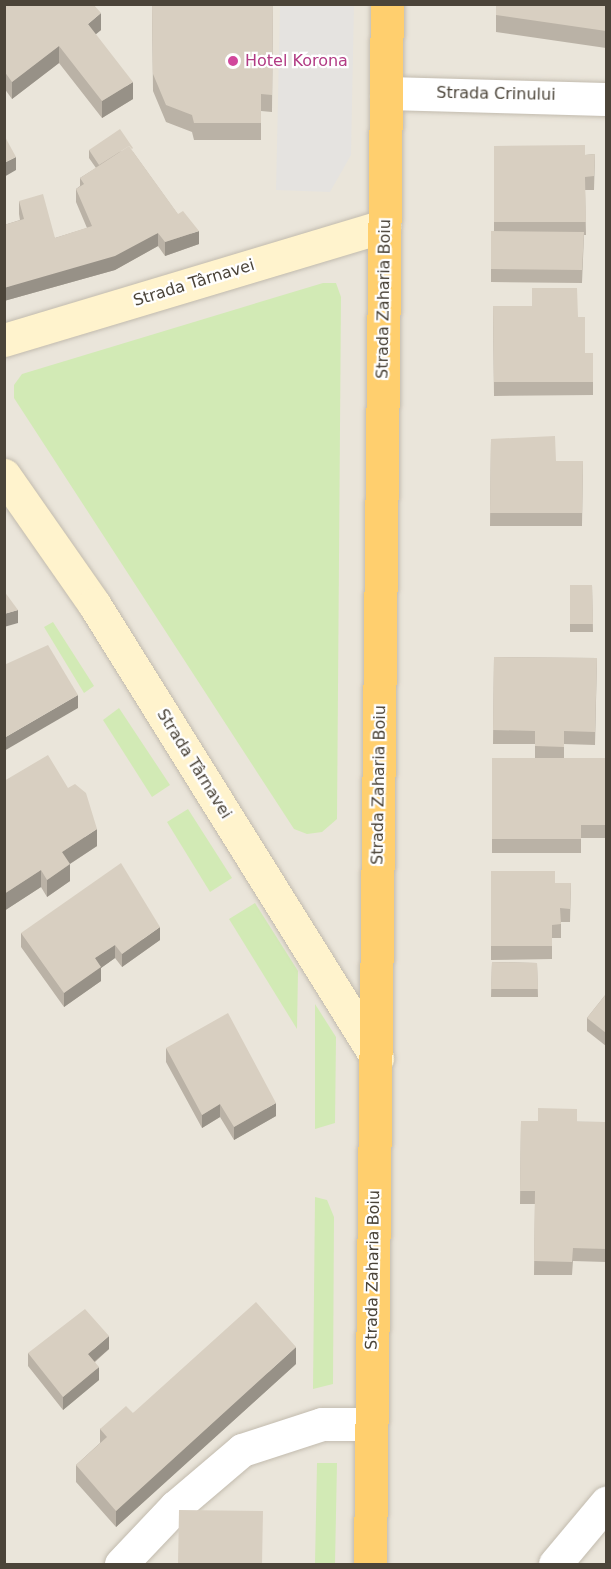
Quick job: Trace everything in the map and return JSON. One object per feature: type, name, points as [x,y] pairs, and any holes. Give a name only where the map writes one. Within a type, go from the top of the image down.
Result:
[{"type":"highway","name":"Strada Zaharia Boiu","points":[[370,1564],[387,4]]},
{"type":"street","name":"Strada Crinului","points":[[386,93],[606,99]]},
{"type":"street","name":"Strada Târnavei","points":[[4,340],[384,226]]},
{"type":"street","name":"Strada Târnavei","points":[[4,475],[100,614],[376,1058]]},
{"type":"street","points":[[121,1564],[175,1507],[243,1450],[322,1424],[370,1424]]},
{"type":"street","points":[[555,1564],[606,1503]]},
{"type":"shaded area","points":[[5,5],[606,5],[606,1564],[5,1564]]},
{"type":"shaded area","points":[[280,5],[354,5],[351,155],[330,192],[276,190]]},
{"type":"green space","points":[[323,283],[336,283],[341,297],[337,819],[322,832],[307,834],[294,829],[14,398],[14,385],[22,374]]},
{"type":"green space","points":[[53,622],[94,686],[84,693],[44,627]]},
{"type":"green space","points":[[119,708],[170,785],[152,797],[103,720]]},
{"type":"green space","points":[[188,809],[232,878],[210,892],[167,822]]},
{"type":"green space","points":[[255,903],[298,971],[297,1029],[229,919]]},
{"type":"green space","points":[[315,1004],[336,1037],[335,1123],[315,1129]]},
{"type":"green space","points":[[315,1197],[327,1200],[334,1217],[333,1384],[313,1389]]},
{"type":"green space","points":[[317,1463],[337,1463],[335,1564],[315,1564]]},
{"type":"building","points":[[4,4],[93,4],[101,13],[88,24],[133,82],[102,101],[59,46],[12,82],[4,71]]},
{"type":"building","points":[[152,4],[273,4],[272,95],[261,94],[261,123],[194,123],[192,115],[166,105],[153,74]]},
{"type":"building","points":[[496,4],[606,4],[606,31],[496,15]]},
{"type":"building","points":[[120,129],[133,148],[129,146],[99,165],[89,150]]},
{"type":"building","points":[[4,135],[16,157],[4,163]]},
{"type":"building","points":[[585,145],[585,155],[595,154],[594,176],[585,177],[586,222],[494,222],[494,146]]},
{"type":"building","points":[[129,146],[178,214],[183,211],[199,231],[165,242],[158,233],[115,256],[4,288],[4,225],[24,219],[19,201],[43,194],[55,238],[92,226],[76,189],[84,184],[80,178]]},
{"type":"building","points":[[491,231],[584,232],[582,270],[491,269]]},
{"type":"building","points":[[532,288],[577,288],[578,317],[585,317],[585,353],[593,353],[593,382],[494,382],[493,306],[532,306]]},
{"type":"building","points":[[555,436],[556,461],[583,461],[582,513],[490,513],[491,439]]},
{"type":"building","points":[[570,585],[592,585],[593,624],[570,624]]},
{"type":"building","points":[[4,591],[18,610],[4,614]]},
{"type":"building","points":[[48,645],[78,695],[4,738],[4,665]]},
{"type":"building","points":[[494,657],[597,658],[595,732],[564,731],[564,747],[535,746],[535,731],[493,730]]},
{"type":"building","points":[[48,755],[68,788],[75,784],[86,793],[97,829],[62,852],[70,864],[47,880],[41,870],[4,894],[4,781]]},
{"type":"building","points":[[492,758],[606,758],[606,825],[581,825],[581,839],[492,839]]},
{"type":"building","points":[[121,863],[160,927],[122,954],[115,945],[95,958],[101,967],[64,993],[21,933]]},
{"type":"building","points":[[491,871],[555,871],[555,883],[571,883],[570,909],[560,908],[561,924],[552,925],[552,946],[491,946]]},
{"type":"building","points":[[492,962],[537,963],[538,989],[491,989]]},
{"type":"building","points":[[606,994],[606,1033],[587,1018]]},
{"type":"building","points":[[228,1013],[276,1103],[234,1127],[220,1104],[202,1115],[166,1048]]},
{"type":"building","points":[[538,1108],[577,1109],[577,1122],[606,1122],[606,1249],[573,1248],[572,1262],[534,1261],[535,1191],[520,1191],[521,1121],[538,1121]]},
{"type":"building","points":[[256,1302],[296,1347],[116,1511],[76,1465],[107,1437],[100,1429],[126,1406],[133,1413]]},
{"type":"building","points":[[85,1309],[109,1336],[88,1354],[99,1367],[63,1397],[28,1353]]},
{"type":"building","points":[[179,1510],[263,1511],[262,1564],[178,1564]]},
{"type":"place","name":"Hotel Korona","points":[[233,61]]}]
